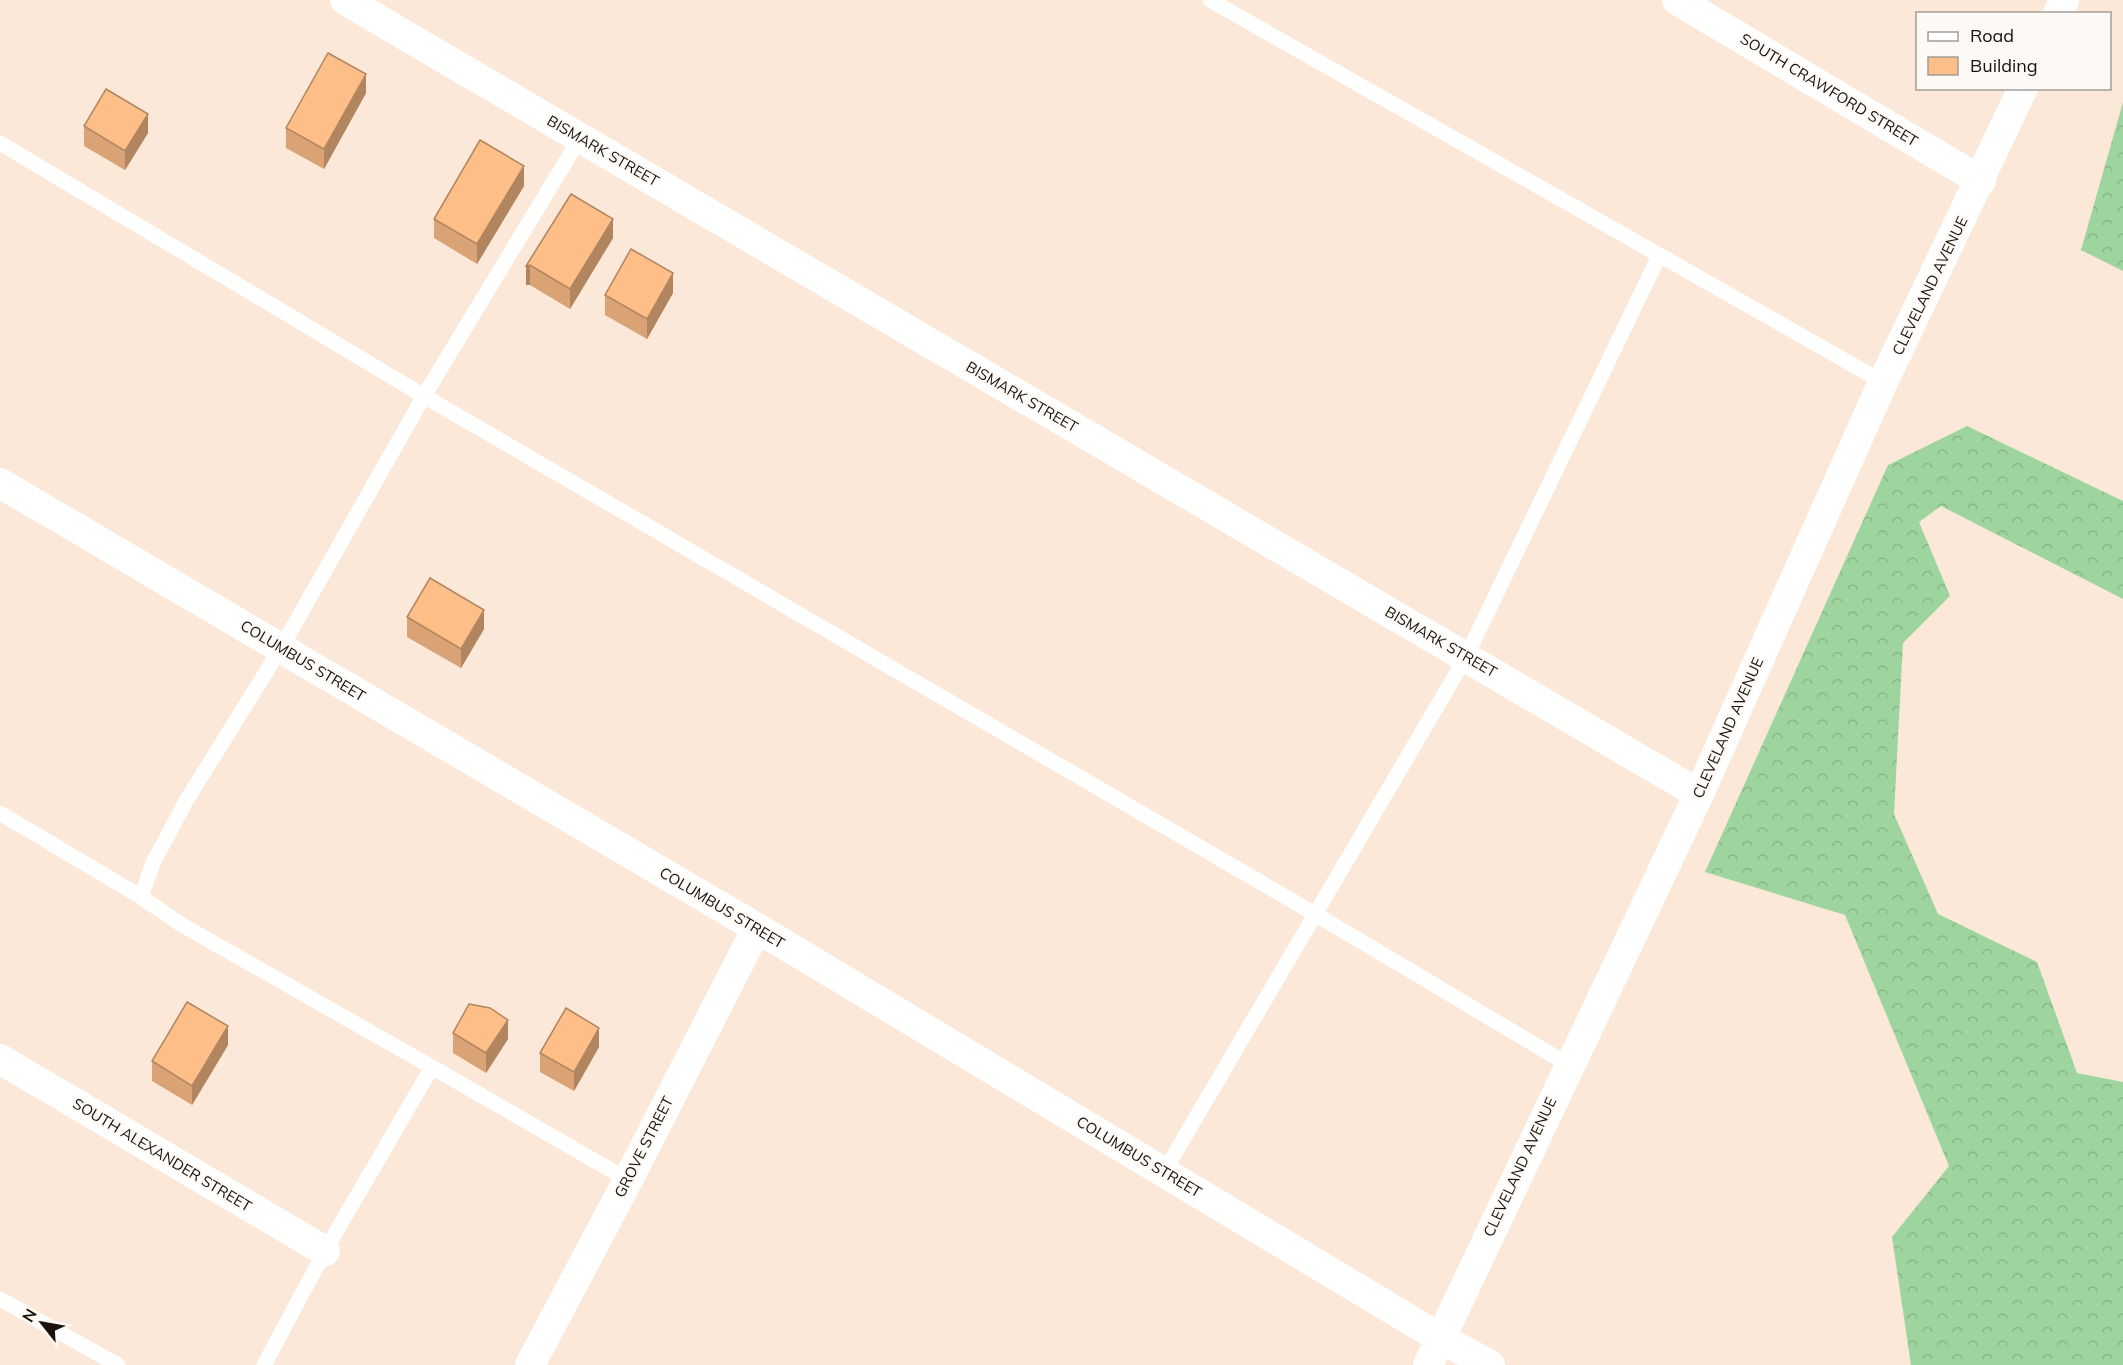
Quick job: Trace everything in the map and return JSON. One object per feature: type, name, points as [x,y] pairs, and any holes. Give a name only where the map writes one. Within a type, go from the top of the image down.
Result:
[{"type":"street","name":"BISMARK STREET","points":[[345,0],[1699,794]]},
{"type":"street","name":"SOUTH CRAWFORD STREET","points":[[1677,0],[1981,181]]},
{"type":"street","name":"CLEVELAND AVENUE","points":[[1428,1365],[1699,794],[1883,382],[1981,181],[2022,90]]},
{"type":"street","name":"COLUMBUS STREET","points":[[0,483],[757,928],[1440,1338],[1490,1365]]},
{"type":"street","name":"GROVE STREET","points":[[530,1365],[757,928]]},
{"type":"street","name":"SOUTH ALEXANDER STREET","points":[[0,1059],[325,1251]]},
{"type":"lane","points":[[1210,0],[1883,382]]},
{"type":"lane","points":[[141,897],[153,863],[186,801],[281,648],[424,396],[580,138]]},
{"type":"lane","points":[[0,143],[424,396],[1315,914],[1569,1065]]},
{"type":"lane","points":[[1164,1172],[1466,657],[1659,255]]},
{"type":"lane","points":[[0,813],[141,897],[182,925],[628,1180]]},
{"type":"lane","points":[[264,1365],[325,1251],[432,1067]]},
{"type":"lane","points":[[0,1299],[118,1365]]},
{"type":"green space","points":[[2123,102],[2123,271],[2081,250]]},
{"type":"green space","points":[[1967,426],[2123,501],[2123,599],[1941,506],[1919,522],[1950,596],[1903,643],[1894,814],[1938,914],[2037,962],[2077,1073],[2123,1082],[2123,1365],[1911,1365],[1892,1237],[1949,1166],[1845,915],[1705,872],[1888,465]]},
{"type":"building","points":[[328,53],[366,74],[324,149],[286,128]]},
{"type":"building","points":[[106,89],[148,114],[125,151],[84,126]]},
{"type":"building","points":[[480,140],[524,166],[477,244],[434,219]]},
{"type":"building","points":[[571,194],[613,219],[570,289],[530,265],[526,266]]},
{"type":"building","points":[[631,249],[673,273],[647,319],[605,295]]},
{"type":"building","points":[[430,578],[484,610],[461,649],[407,617]]},
{"type":"building","points":[[187,1002],[228,1026],[192,1086],[152,1061]]},
{"type":"building","points":[[469,1004],[490,1008],[508,1020],[486,1053],[453,1033]]},
{"type":"building","points":[[566,1008],[599,1028],[574,1072],[540,1053]]}]
